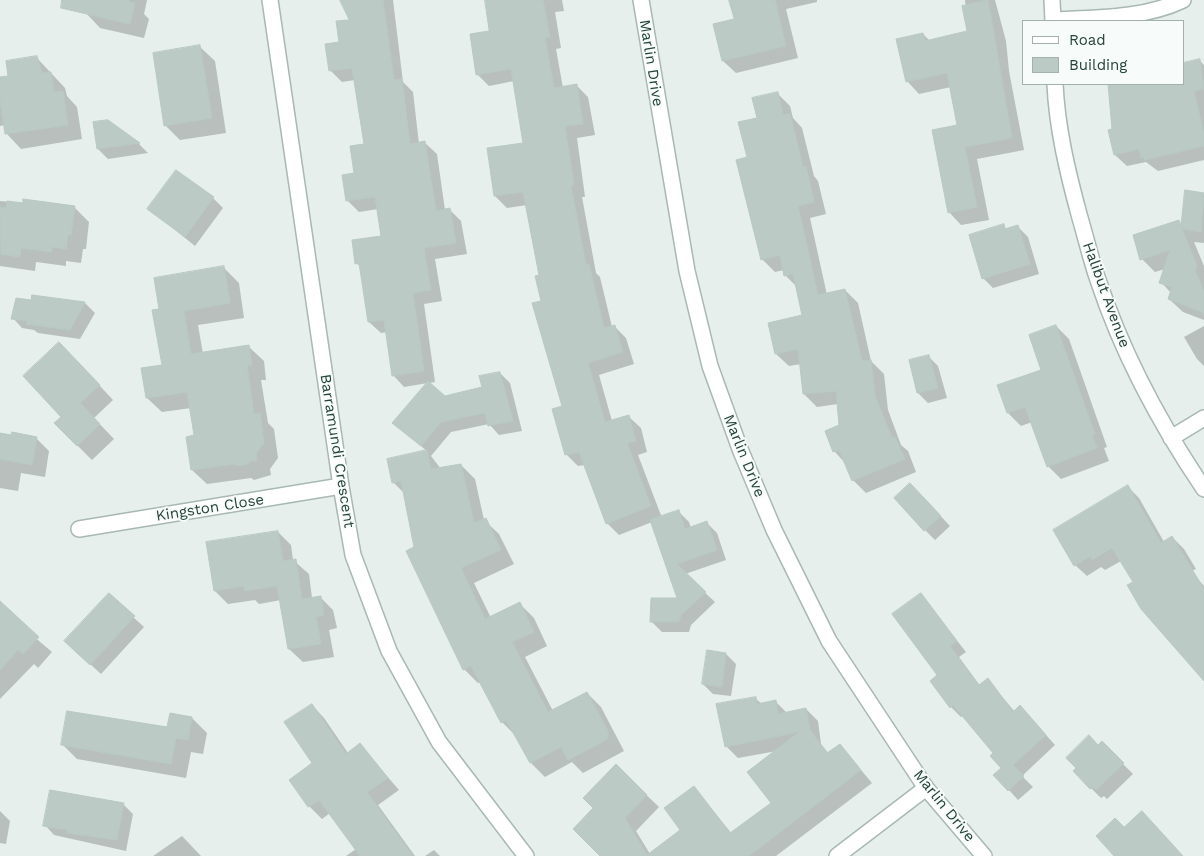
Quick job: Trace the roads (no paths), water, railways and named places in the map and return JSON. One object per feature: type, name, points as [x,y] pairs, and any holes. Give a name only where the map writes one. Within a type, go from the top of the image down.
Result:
[{"type":"street","name":"Barramundi Crescent","points":[[270,0],[341,486],[353,555],[389,651],[439,742],[526,856]]},
{"type":"street","name":"Marlin Drive","points":[[641,0],[687,271],[710,366],[740,449],[774,530],[829,642],[926,788],[984,856]]},
{"type":"street","points":[[1052,0],[1053,20]]},
{"type":"street","points":[[1066,20],[1118,16],[1155,9],[1183,0]]},
{"type":"street","name":"Halibut Avenue","points":[[1055,85],[1063,150],[1098,280],[1125,349],[1171,438],[1204,489]]},
{"type":"street","points":[[1171,438],[1204,418]]},
{"type":"street","name":"Kingston Close","points":[[79,529],[341,486]]},
{"type":"street","points":[[837,856],[926,788]]}]
